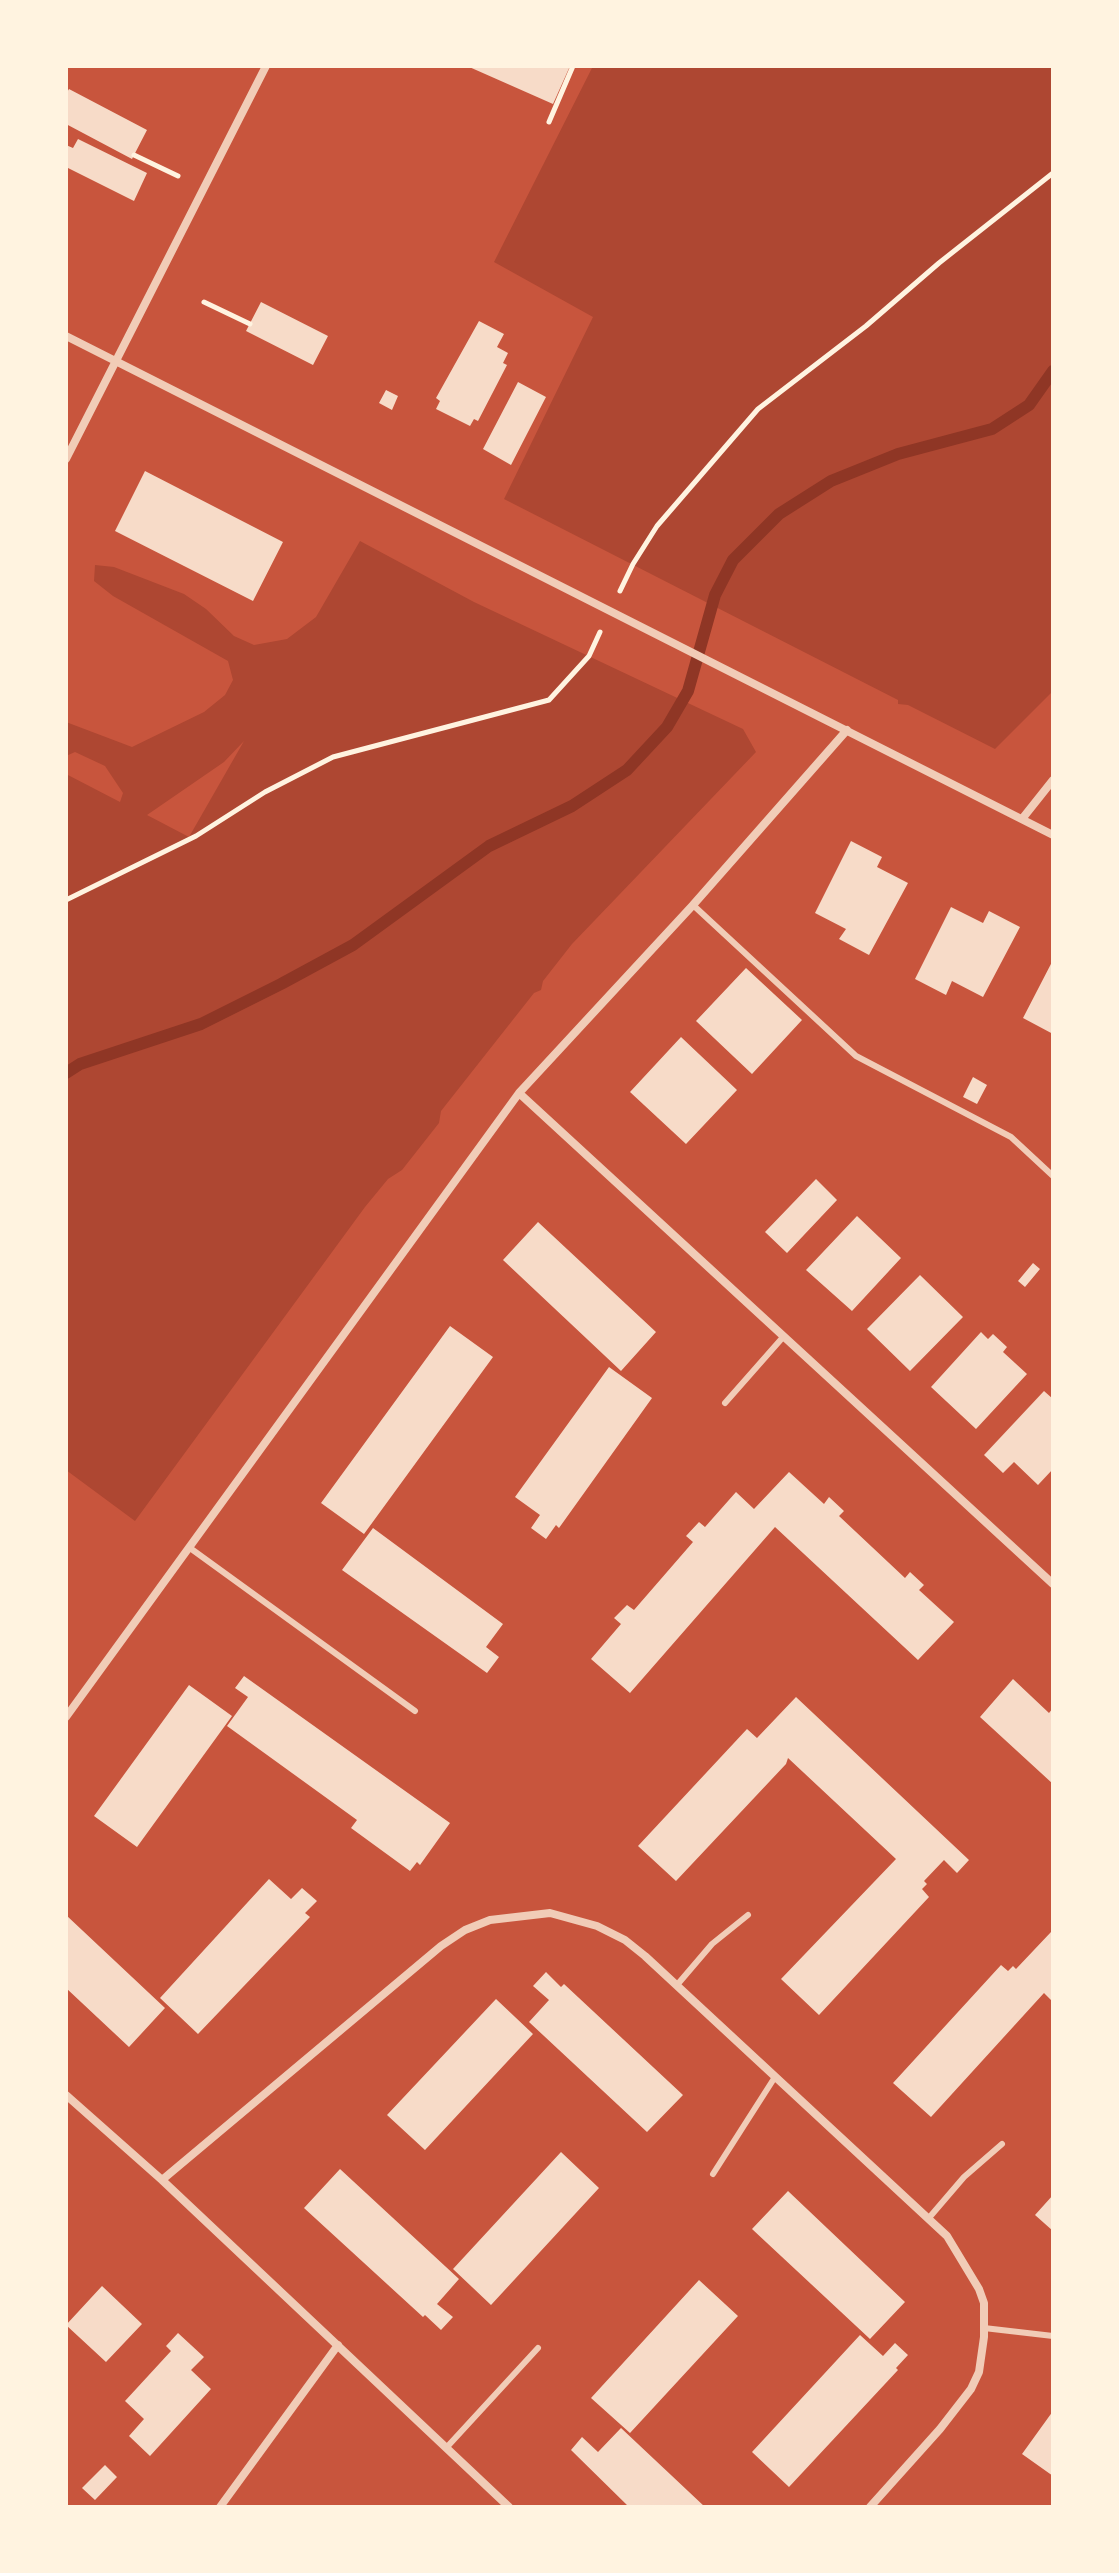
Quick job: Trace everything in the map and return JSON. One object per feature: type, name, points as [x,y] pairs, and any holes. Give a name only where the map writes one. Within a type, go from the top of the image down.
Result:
[{"type":"street","points":[[66,459],[266,66]]},
{"type":"street","points":[[66,336],[1053,835]]},
{"type":"street","points":[[66,1717],[519,1093],[693,905],[847,730]]},
{"type":"street","points":[[1022,819],[1053,780]]},
{"type":"street","points":[[519,1093],[1053,1584]]},
{"type":"street","points":[[162,2180],[441,1946],[477,1924],[505,1917],[550,1913],[581,1920],[625,1940],[947,2236],[979,2289],[984,2303],[983,2355],[971,2389],[940,2429],[870,2507]]},
{"type":"street","points":[[66,2095],[162,2180],[509,2507]]},
{"type":"street","points":[[220,2507],[338,2345]]},
{"type":"lane","points":[[693,905],[856,1056],[1011,1137],[1053,1176]]},
{"type":"lane","points":[[725,1403],[784,1336]]},
{"type":"lane","points":[[190,1548],[415,1711]]},
{"type":"lane","points":[[677,1985],[712,1944],[748,1915]]},
{"type":"lane","points":[[713,2174],[775,2077]]},
{"type":"lane","points":[[928,2219],[964,2177],[1002,2144]]},
{"type":"lane","points":[[984,2328],[1053,2336]]},
{"type":"lane","points":[[447,2447],[538,2348]]},
{"type":"path","points":[[549,122],[573,66]]},
{"type":"path","points":[[134,155],[178,176]]},
{"type":"path","points":[[633,564],[657,526],[758,409],[1053,173]]},
{"type":"path","points":[[204,302],[250,324]]},
{"type":"path","points":[[66,900],[196,836],[265,792],[333,757],[549,700],[589,656]]},
{"type":"shaded area","points":[[593,66],[1053,66],[1053,691],[995,749],[908,705],[898,704],[898,700],[504,499],[593,317],[494,262]]},
{"type":"shaded area","points":[[360,541],[474,602],[743,729],[756,752],[572,944],[543,981],[541,990],[534,993],[441,1111],[439,1123],[402,1170],[388,1179],[365,1207],[135,1521],[66,1470],[66,774],[120,802],[123,793],[105,766],[75,752],[66,756],[66,722],[132,747],[204,712],[225,695],[233,680],[228,661],[113,596],[94,581],[95,565],[114,567],[184,594],[206,609],[234,636],[254,645],[287,639],[316,617]],"holes":[[[244,741],[189,837],[147,815],[224,762]]]},
{"type":"building","points":[[467,66],[570,66],[553,104]]},
{"type":"building","points":[[69,89],[147,130],[132,159],[66,124],[66,94]]},
{"type":"building","points":[[78,139],[147,173],[134,201],[66,167],[66,145],[73,148]]},
{"type":"building","points":[[261,302],[328,336],[313,365],[246,331]]},
{"type":"building","points":[[479,321],[504,334],[497,347],[508,353],[503,363],[507,365],[478,421],[474,419],[470,426],[436,409],[440,401],[436,398]]},
{"type":"building","points":[[518,382],[546,397],[511,465],[483,449]]},
{"type":"building","points":[[386,390],[398,396],[392,410],[379,403]]},
{"type":"building","points":[[145,471],[283,542],[253,601],[115,531]]},
{"type":"building","points":[[851,841],[882,857],[877,867],[908,883],[869,955],[839,939],[846,929],[815,913]]},
{"type":"building","points":[[951,907],[983,923],[989,911],[1020,927],[983,997],[952,981],[946,995],[915,979]]},
{"type":"building","points":[[1053,960],[1053,1034],[1023,1018]]},
{"type":"building","points":[[746,968],[802,1020],[752,1074],[696,1021]]},
{"type":"building","points":[[681,1037],[737,1090],[686,1144],[630,1092]]},
{"type":"building","points":[[973,1077],[987,1085],[977,1104],[963,1097]]},
{"type":"building","points":[[816,1179],[837,1200],[787,1253],[765,1232]]},
{"type":"building","points":[[857,1216],[901,1258],[852,1311],[806,1270]]},
{"type":"building","points":[[538,1222],[656,1332],[621,1371],[503,1260]]},
{"type":"building","points":[[1033,1263],[1040,1269],[1025,1287],[1018,1281]]},
{"type":"building","points":[[920,1275],[963,1317],[910,1371],[867,1329]]},
{"type":"building","points":[[450,1326],[493,1357],[364,1534],[321,1503]]},
{"type":"building","points":[[981,1332],[988,1339],[993,1334],[1007,1347],[1003,1352],[1027,1374],[976,1429],[931,1387]]},
{"type":"building","points":[[609,1367],[652,1398],[559,1528],[556,1525],[546,1539],[531,1528],[540,1515],[515,1497]]},
{"type":"building","points":[[1044,1391],[1053,1399],[1053,1469],[1038,1485],[1014,1462],[1003,1473],[984,1455]]},
{"type":"building","points":[[789,1472],[824,1504],[829,1497],[844,1511],[839,1516],[905,1578],[910,1572],[924,1585],[919,1590],[954,1622],[918,1660],[775,1527],[630,1693],[591,1659],[621,1624],[614,1618],[627,1605],[634,1610],[693,1542],[686,1536],[699,1522],[705,1527],[736,1492],[754,1509]]},
{"type":"building","points":[[373,1528],[503,1624],[486,1647],[499,1657],[487,1673],[342,1570]]},
{"type":"building","points":[[244,1676],[450,1823],[420,1865],[417,1862],[410,1871],[351,1828],[357,1820],[227,1726],[248,1697],[235,1688]]},
{"type":"building","points":[[1013,1679],[1049,1713],[1053,1708],[1053,1784],[980,1717]]},
{"type":"building","points":[[189,1685],[232,1716],[137,1847],[94,1816]]},
{"type":"building","points":[[796,1697],[969,1860],[957,1873],[944,1860],[924,1881],[927,1884],[922,1889],[929,1897],[819,2015],[781,1979],[896,1859],[788,1758],[786,1764],[676,1881],[638,1846],[747,1729],[757,1738]]},
{"type":"building","points":[[269,1879],[291,1899],[302,1888],[317,1901],[305,1913],[310,1917],[198,2034],[160,1998]]},
{"type":"building","points":[[66,1915],[165,2008],[129,2047],[66,1988]]},
{"type":"building","points":[[1051,1932],[1053,2002],[1044,1993],[931,2117],[893,2083],[1001,1965],[1008,1971],[1013,1966],[1016,1969]]},
{"type":"building","points":[[546,1972],[561,1987],[564,1984],[683,2095],[647,2132],[529,2022],[549,2000],[533,1986]]},
{"type":"building","points":[[496,1999],[533,2034],[425,2150],[387,2115]]},
{"type":"building","points":[[561,2152],[599,2188],[491,2305],[453,2269]]},
{"type":"building","points":[[340,2169],[459,2279],[437,2304],[453,2317],[441,2330],[304,2208]]},
{"type":"building","points":[[788,2191],[905,2302],[870,2339],[752,2229]]},
{"type":"building","points":[[1053,2195],[1053,2231],[1035,2215]]},
{"type":"building","points":[[699,2280],[738,2316],[630,2433],[591,2398]]},
{"type":"building","points":[[102,2286],[142,2324],[106,2362],[66,2325]]},
{"type":"building","points":[[178,2333],[204,2357],[191,2370],[211,2389],[150,2456],[129,2436],[144,2419],[125,2401],[171,2351],[166,2346]]},
{"type":"building","points":[[860,2335],[883,2356],[895,2343],[908,2355],[896,2368],[898,2370],[789,2487],[752,2452]]},
{"type":"building","points":[[1053,2411],[1053,2476],[1022,2454]]},
{"type":"building","points":[[621,2428],[705,2507],[629,2507],[571,2450],[582,2437],[598,2452]]},
{"type":"building","points":[[105,2465],[117,2477],[95,2500],[82,2488]]},
{"type":"waterway","points":[[66,1073],[80,1064],[201,1024],[281,984],[353,945],[489,846],[572,806],[627,770],[667,727],[688,691],[715,595],[733,560],[779,514],[831,481],[898,454],[992,429],[1029,405],[1053,371]]}]
